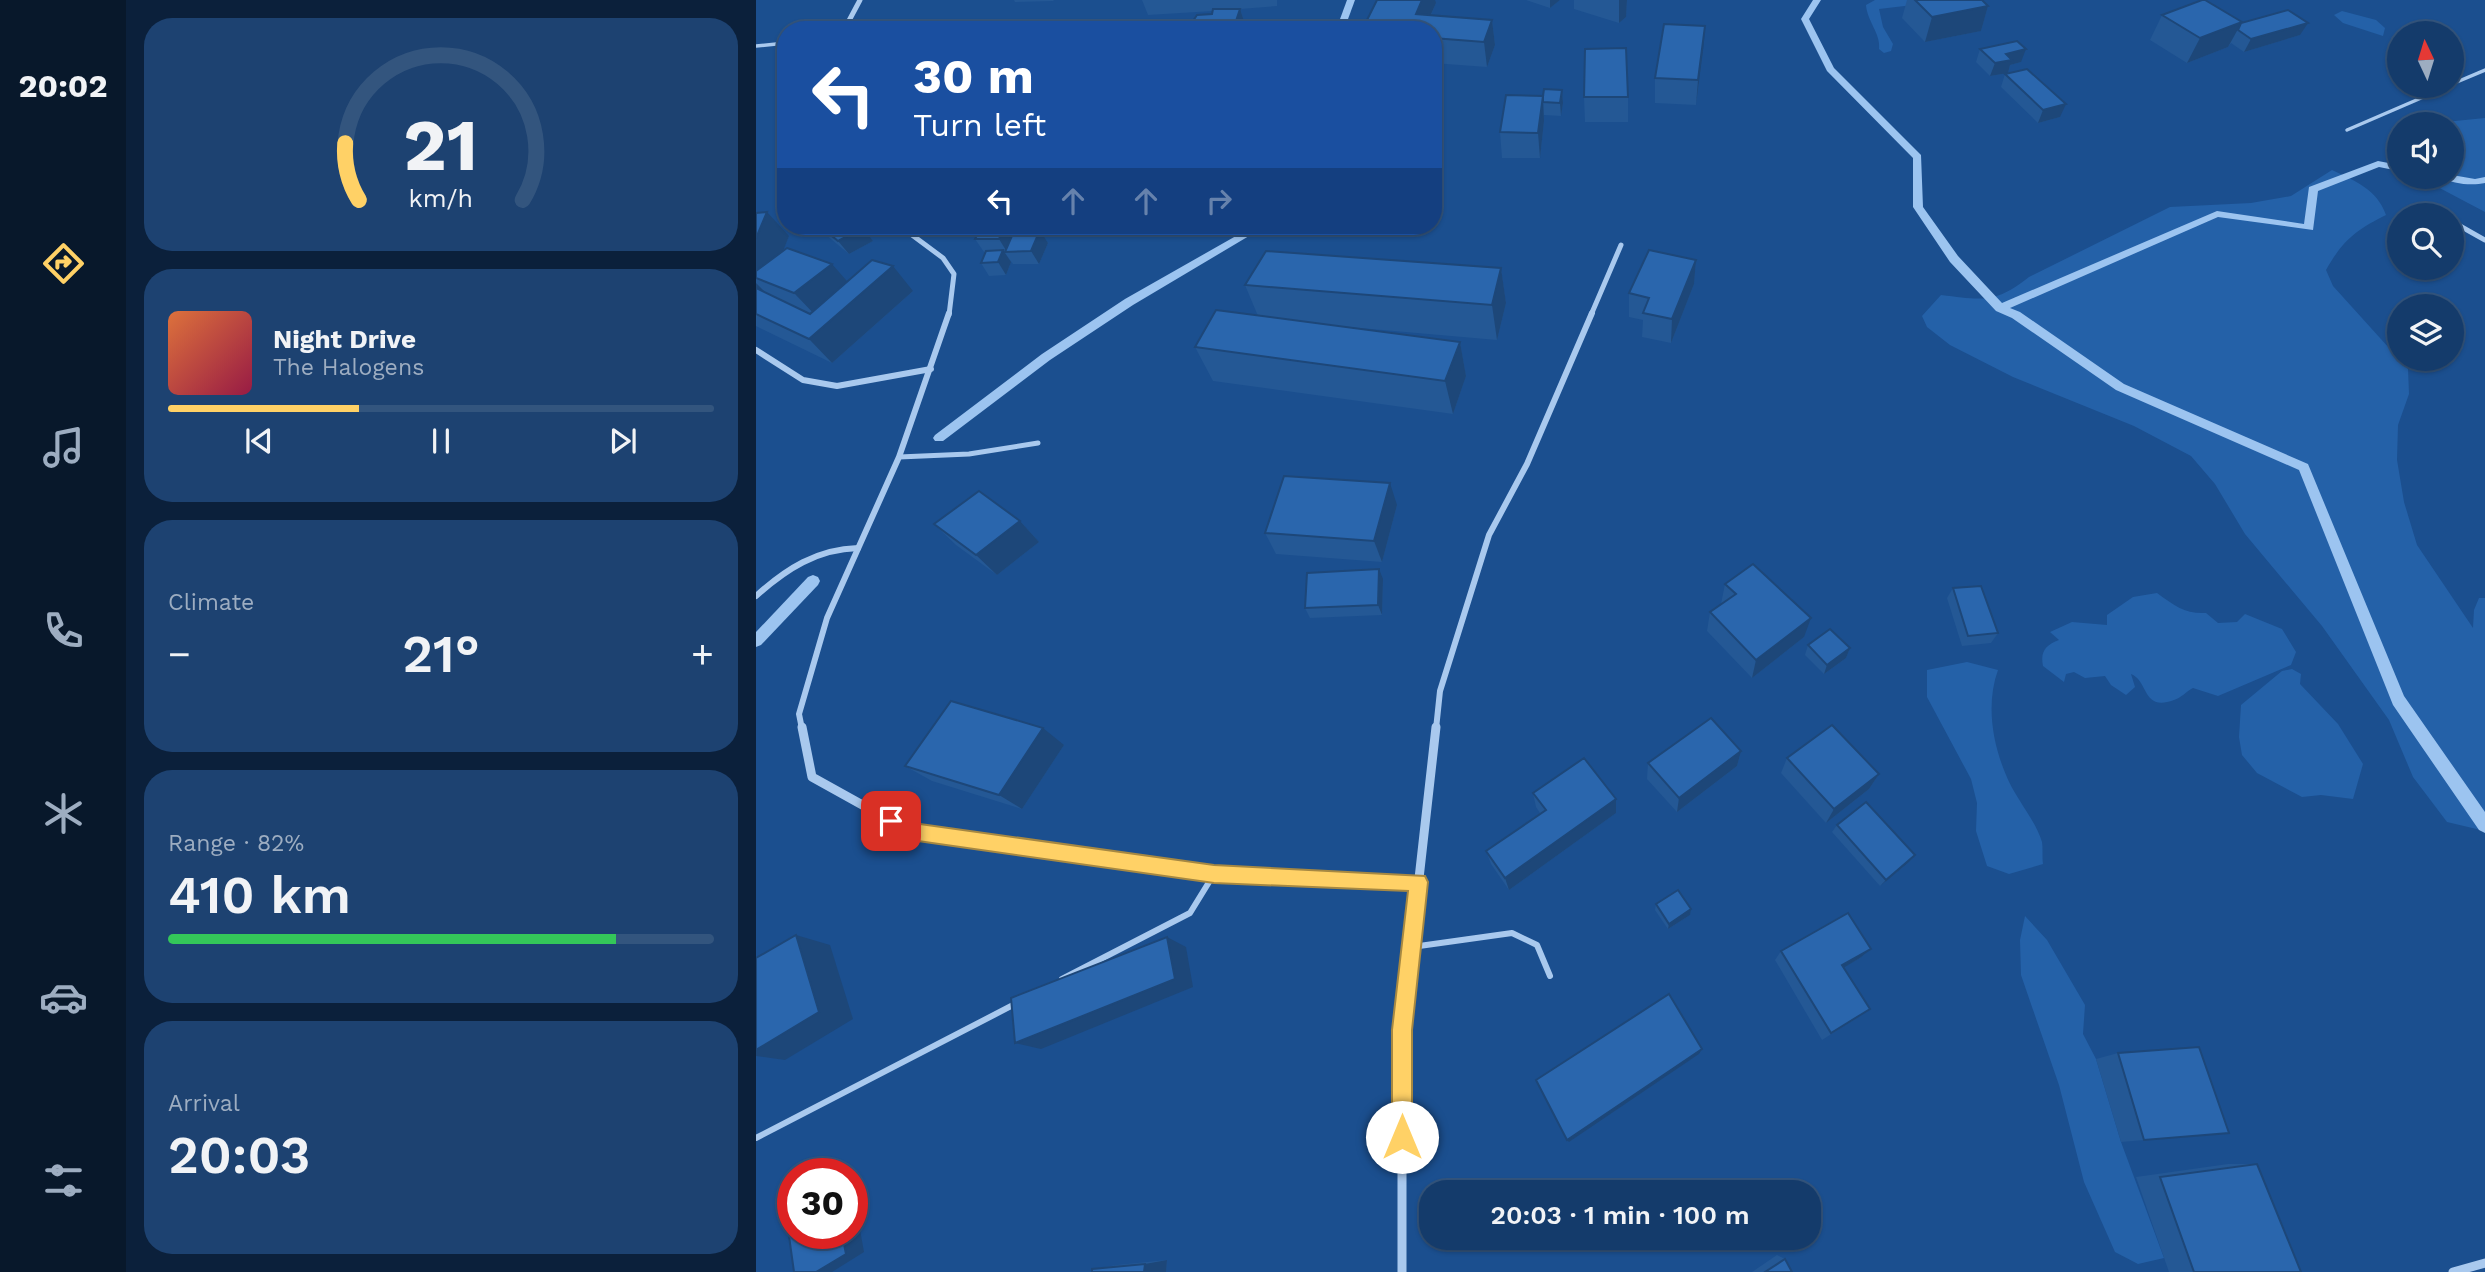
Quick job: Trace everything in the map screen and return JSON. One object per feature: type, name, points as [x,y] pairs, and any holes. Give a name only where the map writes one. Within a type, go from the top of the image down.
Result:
[{"type":"street","points":[[849,21],[860,0]]},
{"type":"street","points":[[2464,228],[2485,240]]},
{"type":"street","points":[[912,235],[943,258],[954,274],[951,309],[899,457],[827,618],[799,714],[812,777],[911,832],[1214,874],[1418,882]]},
{"type":"street","points":[[1402,1272],[1402,1030],[1440,691],[1485,548],[1527,464],[1621,245]]},
{"type":"street","points":[[756,350],[803,380],[836,386],[931,369]]},
{"type":"street","points":[[756,596],[783,571],[837,547],[858,548]]},
{"type":"street","points":[[2453,1272],[2485,1263]]},
{"type":"lane","points":[[756,46],[777,44]]},
{"type":"lane","points":[[2464,79],[2485,70]]},
{"type":"lane","points":[[2347,130],[2420,98]]},
{"type":"lane","points":[[899,457],[969,454],[1038,443]]},
{"type":"lane","points":[[1054,984],[1190,913],[1214,874]]},
{"type":"lane","points":[[1412,947],[1512,933],[1537,946],[1550,976]]},
{"type":"lane","points":[[756,1138],[1029,996]]},
{"type":"shaded area","points":[[1875,0],[1915,0],[1913,5],[1879,9],[1883,27],[1893,44],[1891,51],[1884,53],[1879,49],[1878,38],[1867,11],[1866,5]]},
{"type":"shaded area","points":[[2342,11],[2376,20],[2385,28],[2383,36],[2343,23],[2334,15]]},
{"type":"shaded area","points":[[2485,118],[2485,212],[2441,189],[2464,189],[2464,120]]},
{"type":"shaded area","points":[[2332,170],[2371,192],[2386,215],[2351,237],[2326,270],[2333,286],[2387,346],[2387,371],[2408,371],[2409,394],[2398,425],[2397,460],[2404,502],[2417,545],[2473,628],[2474,610],[2479,598],[2485,598],[2485,831],[2447,822],[2413,777],[2389,720],[2322,626],[2245,534],[2215,484],[2191,456],[2134,426],[2013,377],[1950,345],[1927,327],[1922,316],[1941,295],[1978,299],[2007,292],[2029,277],[2170,207],[2251,203],[2291,196]]},
{"type":"shaded area","points":[[2157,593],[2180,608],[2206,613],[2218,623],[2237,622],[2245,614],[2282,629],[2296,652],[2291,665],[2218,696],[2193,688],[2177,699],[2164,703],[2151,699],[2137,678],[2131,674],[2135,687],[2126,695],[2111,685],[2105,676],[2085,678],[2074,672],[2066,674],[2064,682],[2043,666],[2042,656],[2045,649],[2059,640],[2050,632],[2072,622],[2107,625],[2107,615],[2133,597]]},
{"type":"shaded area","points":[[1967,662],[1998,670],[1992,696],[1992,722],[1997,749],[2010,784],[2042,842],[2043,864],[2009,874],[1987,866],[1976,831],[1977,803],[1971,779],[1927,697],[1927,670]]},
{"type":"shaded area","points":[[2292,669],[2301,674],[2300,684],[2338,724],[2363,764],[2353,799],[2321,795],[2302,797],[2257,773],[2242,755],[2239,737],[2241,705],[2282,671]]},
{"type":"shaded area","points":[[2025,916],[2047,940],[2085,1005],[2083,1034],[2096,1059],[2121,1142],[2164,1258],[2138,1264],[2115,1252],[2084,1182],[2059,1085],[2021,975],[2020,940]]},
{"type":"building","points":[[1377,0],[1422,0],[1416,14],[1492,20],[1484,42],[1442,39],[1442,21],[1366,21]]},
{"type":"building","points":[[1915,0],[1982,0],[1988,6],[1932,17]]},
{"type":"building","points":[[2202,0],[2242,22],[2200,38],[2162,15]]},
{"type":"building","points":[[1213,9],[1240,9],[1236,21],[1193,21],[1197,15],[1212,14]]},
{"type":"building","points":[[2288,10],[2308,23],[2251,39],[2238,30],[2241,23]]},
{"type":"building","points":[[1664,24],[1705,26],[1698,80],[1655,78]]},
{"type":"building","points":[[2017,41],[2026,49],[2006,54],[2012,60],[1995,63],[1980,49]]},
{"type":"building","points":[[1626,48],[1628,97],[1584,97],[1585,49]]},
{"type":"building","points":[[2027,69],[2066,104],[2043,110],[2005,74]]},
{"type":"building","points":[[1544,89],[1562,90],[1560,103],[1543,102]]},
{"type":"building","points":[[1506,95],[1543,96],[1538,133],[1500,132]]},
{"type":"building","points":[[767,212],[756,238],[756,213]]},
{"type":"building","points":[[831,235],[850,235],[838,241]]},
{"type":"building","points":[[977,235],[1001,235],[999,239],[975,239]]},
{"type":"building","points":[[1012,235],[1038,235],[1031,251],[1005,252]]},
{"type":"building","points":[[787,248],[832,264],[794,293],[756,278],[756,271]]},
{"type":"building","points":[[1003,250],[998,262],[981,263],[986,251]]},
{"type":"building","points":[[1649,250],[1696,260],[1672,319],[1643,313],[1649,298],[1629,293]]},
{"type":"building","points":[[1266,251],[1501,268],[1492,305],[1245,285]]},
{"type":"building","points":[[872,260],[893,266],[809,339],[756,314],[756,288],[810,314]]},
{"type":"building","points":[[1216,310],[1460,342],[1445,381],[1195,347]]},
{"type":"building","points":[[1284,476],[1390,483],[1374,541],[1265,533]]},
{"type":"building","points":[[979,491],[1020,521],[976,555],[934,524]]},
{"type":"building","points":[[1753,564],[1811,618],[1756,660],[1710,612],[1736,594],[1725,584]]},
{"type":"building","points":[[1379,569],[1378,605],[1305,608],[1307,573]]},
{"type":"building","points":[[1981,586],[1998,633],[1968,636],[1953,588]]},
{"type":"building","points":[[1830,629],[1850,648],[1827,665],[1808,645]]},
{"type":"building","points":[[951,701],[1043,728],[999,795],[905,766]]},
{"type":"building","points":[[1711,718],[1741,751],[1679,798],[1648,763]]},
{"type":"building","points":[[1832,725],[1879,774],[1834,809],[1787,758]]},
{"type":"building","points":[[1584,758],[1616,799],[1505,878],[1486,851],[1546,810],[1533,793]]},
{"type":"building","points":[[1866,802],[1915,855],[1886,880],[1837,825]]},
{"type":"building","points":[[1678,890],[1691,909],[1669,924],[1656,904]]},
{"type":"building","points":[[1848,913],[1871,949],[1842,965],[1870,1009],[1831,1033],[1781,951]]},
{"type":"building","points":[[796,935],[819,1012],[756,1050],[756,958]]},
{"type":"building","points":[[1167,937],[1175,979],[1015,1043],[1011,998]]},
{"type":"building","points":[[1669,994],[1702,1049],[1567,1140],[1536,1080]]},
{"type":"building","points":[[2199,1047],[2229,1133],[2144,1140],[2118,1053]]},
{"type":"building","points":[[2257,1164],[2301,1272],[2194,1272],[2160,1177]]},
{"type":"building","points":[[791,1249],[845,1249],[846,1254],[816,1272],[794,1272]]},
{"type":"building","points":[[1785,1259],[1792,1272],[1765,1272]]},
{"type":"building","points":[[1145,1264],[1144,1272],[1092,1272],[1092,1269]]},
{"type":"waterway","points":[[1343,21],[1351,0]]},
{"type":"waterway","points":[[1817,0],[1805,19],[1830,69],[1918,157],[1918,207],[1954,259],[2000,308]]},
{"type":"waterway","points":[[2000,308],[2217,214],[2309,228],[2313,189],[2378,164],[2387,166]]},
{"type":"waterway","points":[[2464,180],[2485,180]]},
{"type":"waterway","points":[[939,438],[1046,357],[1129,302],[1243,235]]},
{"type":"waterway","points":[[2000,308],[2016,315],[2120,387],[2304,467],[2398,700],[2485,825]]},
{"type":"waterway","points":[[756,641],[813,581]]},
{"type":"route","points":[[891,821],[911,832],[1214,874],[1418,882],[1402,1030],[1402,1137]]}]
